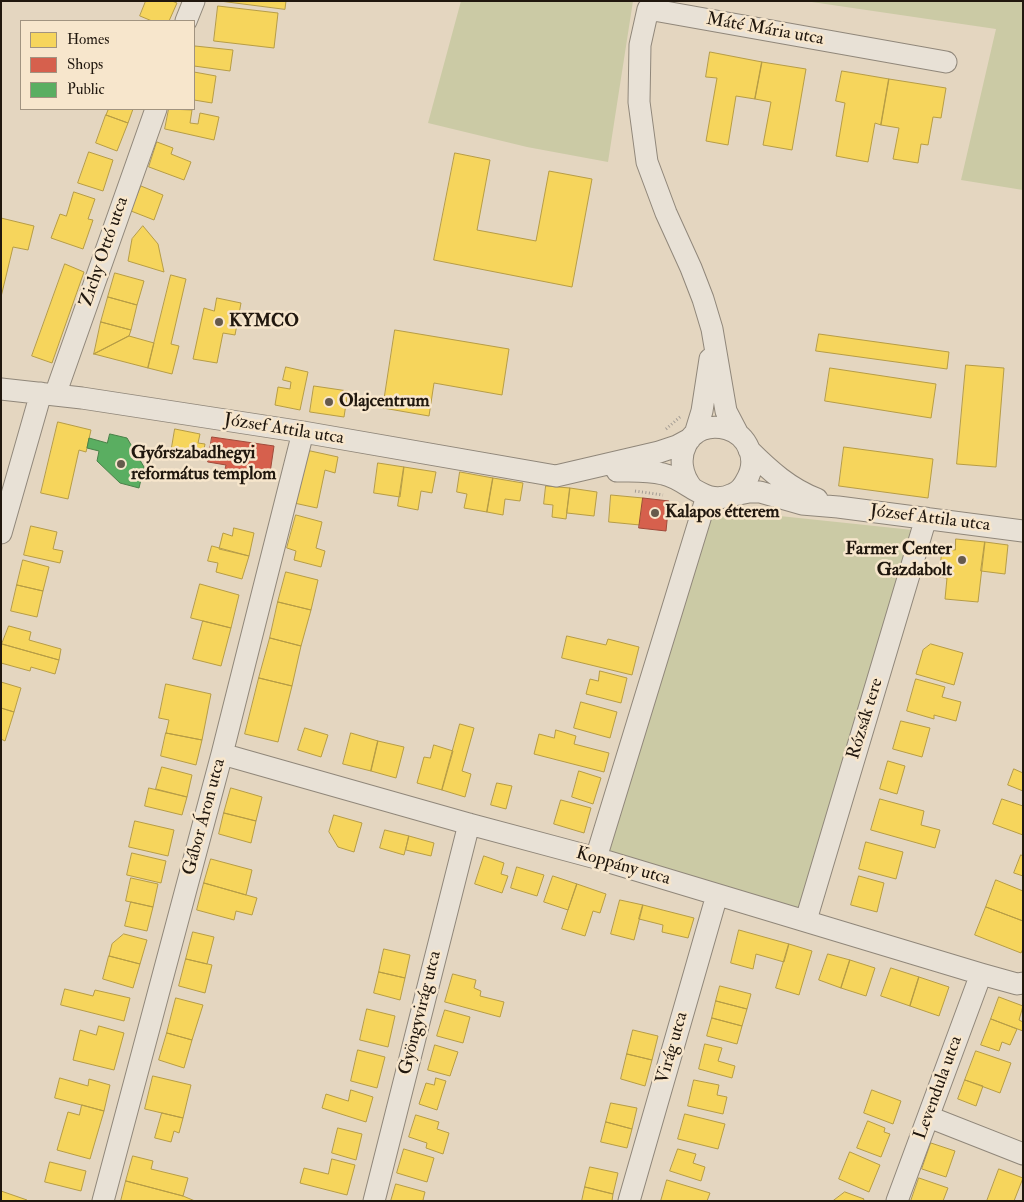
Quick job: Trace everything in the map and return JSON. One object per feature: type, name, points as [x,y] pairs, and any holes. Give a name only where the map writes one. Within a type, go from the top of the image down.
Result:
[{"type":"street","points":[[186,20],[194,1]]},
{"type":"street","name":"Máté Mária utca","points":[[744,442],[726,411],[712,329],[691,268],[666,213],[647,162],[639,102],[639,83],[640,45],[648,9],[946,62]]},
{"type":"street","name":"Zichy Ottó utca","points":[[1,533],[48,394],[156,110]]},
{"type":"street","name":"Máté Mária utca","points":[[692,437],[705,397],[710,365],[712,329]]},
{"type":"street","name":"József Attila utca","points":[[1,389],[82,398],[303,432],[556,476],[659,452],[705,429],[716,427],[728,429],[744,442]]},
{"type":"street","name":"Gábor Áron utca","points":[[103,1201],[222,754],[303,432]]},
{"type":"street","points":[[692,437],[682,453],[681,463],[686,482],[700,493],[719,498],[749,492],[760,492],[802,504],[838,507]]},
{"type":"street","points":[[728,496],[745,484],[750,474],[752,459],[744,442]]},
{"type":"street","points":[[744,442],[768,468],[786,483],[808,496],[838,507]]},
{"type":"street","name":"József Attila utca","points":[[566,474],[646,471],[669,475],[700,493]]},
{"type":"street","points":[[596,858],[700,493]]},
{"type":"street","name":"József Attila utca","points":[[838,507],[1023,531]]},
{"type":"street","name":"Rózsák tere","points":[[806,920],[926,518]]},
{"type":"street","name":"Koppány utca","points":[[222,754],[596,858],[981,974],[1017,984],[1023,983]]},
{"type":"street","name":"Gyöngyvirág utca","points":[[374,1201],[469,824]]},
{"type":"street","name":"Virág utca","points":[[629,1201],[717,895]]},
{"type":"street","name":"Levendula utca","points":[[897,1201],[981,974]]},
{"type":"street","points":[[929,1117],[1023,1154]]},
{"type":"green space","points":[[461,1],[633,1],[608,162],[527,147],[428,123]]},
{"type":"green space","points":[[805,1],[1023,1],[1023,190],[961,180],[996,29]]},
{"type":"green space","points":[[751,513],[913,530],[801,912],[604,853],[708,516]]},
{"type":"building: Homes","points":[[146,1],[172,1],[177,3],[169,20],[150,20],[140,16]]},
{"type":"building: Homes","points":[[220,1],[286,1],[285,9]]},
{"type":"building: Homes","points":[[218,6],[278,13],[274,48],[214,41]]},
{"type":"building: Homes","points":[[195,46],[233,50],[230,71],[195,66]]},
{"type":"building: Homes","points":[[710,52],[762,62],[755,99],[736,96],[728,145],[706,141],[717,78],[706,77]]},
{"type":"building: Homes","points":[[762,62],[806,69],[792,150],[763,145],[771,102],[755,99]]},
{"type":"building: Homes","points":[[842,71],[889,79],[881,125],[875,123],[868,162],[836,156],[845,103],[836,101]]},
{"type":"building: Homes","points":[[195,72],[216,76],[212,103],[195,100]]},
{"type":"building: Homes","points":[[889,79],[946,88],[941,118],[933,117],[928,145],[921,144],[918,163],[893,159],[899,128],[881,125]]},
{"type":"building: Homes","points":[[108,110],[133,110],[128,123],[106,115]]},
{"type":"building: Homes","points":[[169,110],[192,110],[190,123],[198,124],[200,113],[219,117],[214,140],[165,129]]},
{"type":"building: Homes","points":[[106,115],[128,123],[117,151],[96,143]]},
{"type":"building: Homes","points":[[157,142],[173,148],[171,154],[191,162],[184,180],[149,167]]},
{"type":"building: Homes","points":[[89,152],[113,160],[103,191],[78,183]]},
{"type":"building: Homes","points":[[455,153],[490,160],[477,230],[536,241],[549,171],[592,179],[572,287],[434,260]]},
{"type":"building: Homes","points":[[141,186],[163,195],[154,220],[131,211]]},
{"type":"building: Homes","points":[[74,192],[95,199],[88,219],[93,220],[83,249],[51,238],[60,214],[66,216]]},
{"type":"building: Homes","points":[[1,218],[34,226],[28,250],[13,247],[1,297]]},
{"type":"building: Homes","points":[[143,226],[158,244],[164,272],[128,261],[132,239]]},
{"type":"building: Homes","points":[[65,264],[84,272],[52,363],[32,356]]},
{"type":"building: Homes","points":[[115,273],[144,281],[137,305],[108,297]]},
{"type":"building: Homes","points":[[171,275],[186,279],[171,344],[179,346],[172,374],[148,368]]},
{"type":"building: Homes","points":[[108,297],[137,305],[131,330],[101,322]]},
{"type":"building: Homes","name":"KYMCO","points":[[217,298],[241,303],[235,335],[223,333],[217,363],[193,359],[204,308],[214,311]]},
{"type":"building: Homes","points":[[101,322],[131,330],[129,336],[94,354]]},
{"type":"building: Homes","points":[[395,330],[509,349],[502,395],[434,383],[429,416],[383,408]]},
{"type":"building: Homes","points":[[819,334],[949,352],[947,369],[816,351]]},
{"type":"building: Homes","points":[[129,336],[154,343],[148,368],[94,354]]},
{"type":"building: Homes","points":[[966,365],[1004,368],[996,467],[957,464]]},
{"type":"building: Homes","points":[[286,367],[308,372],[300,410],[275,405],[278,387],[290,389],[291,382],[283,380]]},
{"type":"building: Homes","points":[[830,368],[936,384],[931,418],[825,401]]},
{"type":"building: Homes","name":"Olajcentrum","points":[[314,386],[348,391],[344,417],[310,412]]},
{"type":"building: Homes","points":[[58,422],[91,430],[86,452],[79,450],[68,499],[41,493]]},
{"type":"building: Homes","points":[[175,429],[200,434],[198,443],[205,444],[202,459],[171,453]]},
{"type":"building: Homes","points":[[844,447],[933,459],[928,498],[839,486]]},
{"type":"building: Homes","points":[[306,450],[338,457],[335,473],[325,470],[317,508],[294,503]]},
{"type":"building: Homes","points":[[378,463],[404,467],[400,497],[374,493]]},
{"type":"building: Homes","points":[[404,467],[436,472],[432,493],[421,491],[418,510],[398,506]]},
{"type":"building: Homes","points":[[460,472],[493,478],[487,512],[464,508],[467,494],[457,492]]},
{"type":"building: Homes","points":[[493,478],[523,483],[520,501],[505,499],[503,515],[487,512]]},
{"type":"building: Homes","points":[[546,486],[570,488],[566,519],[552,517],[553,505],[544,504]]},
{"type":"building: Homes","points":[[570,488],[597,492],[594,516],[567,513]]},
{"type":"building: Homes","points":[[611,495],[643,498],[640,525],[609,522]]},
{"type":"building: Homes","points":[[296,515],[322,522],[316,548],[325,551],[321,567],[294,560],[296,551],[287,548]]},
{"type":"building: Homes","points":[[31,526],[57,532],[53,549],[63,551],[60,563],[24,555]]},
{"type":"building: Homes","points":[[234,528],[254,533],[249,556],[219,549],[223,533],[232,536]]},
{"type":"building: Homes","name":"Farmer Center Gazdabolt","points":[[956,539],[985,542],[978,602],[945,599],[947,578],[939,577],[942,549],[955,550]]},
{"type":"building: Homes","points":[[985,542],[1008,545],[1005,574],[981,571]]},
{"type":"building: Homes","points":[[212,546],[249,556],[242,579],[216,572],[218,563],[208,561]]},
{"type":"building: Homes","points":[[23,560],[49,567],[43,591],[17,585]]},
{"type":"building: Homes","points":[[286,572],[318,580],[311,610],[278,602]]},
{"type":"building: Homes","points":[[200,584],[239,595],[231,628],[191,618]]},
{"type":"building: Homes","points":[[17,585],[43,591],[37,617],[11,611]]},
{"type":"building: Homes","points":[[278,602],[311,610],[301,646],[270,638]]},
{"type":"building: Homes","points":[[203,621],[231,628],[221,666],[193,659]]},
{"type":"building: Homes","points":[[9,626],[31,632],[29,640],[61,649],[59,660],[2,644]]},
{"type":"building: Homes","points":[[567,636],[606,645],[608,639],[639,647],[632,675],[562,658]]},
{"type":"building: Homes","points":[[270,638],[301,646],[292,686],[259,678]]},
{"type":"building: Homes","points":[[2,644],[59,660],[55,674],[31,667],[30,671],[1,663]]},
{"type":"building: Homes","points":[[931,644],[963,653],[954,685],[916,674],[923,650]]},
{"type":"building: Homes","points":[[600,671],[627,678],[621,703],[586,694],[590,679],[598,681]]},
{"type":"building: Homes","points":[[259,678],[292,686],[278,742],[245,734]]},
{"type":"building: Homes","points":[[916,679],[945,687],[942,697],[961,702],[956,721],[934,715],[934,719],[907,711]]},
{"type":"building: Homes","points":[[1,682],[21,688],[14,712],[1,708]]},
{"type":"building: Homes","points":[[166,684],[211,694],[202,740],[166,733],[169,720],[159,718]]},
{"type":"building: Homes","points":[[581,702],[617,712],[610,738],[574,728]]},
{"type":"building: Homes","points":[[1,708],[14,712],[5,741],[1,739]]},
{"type":"building: Homes","points":[[901,721],[930,728],[922,757],[893,749]]},
{"type":"building: Homes","points":[[460,724],[474,728],[462,771],[471,774],[465,797],[442,790]]},
{"type":"building: Homes","points":[[305,728],[328,735],[321,757],[298,750]]},
{"type":"building: Homes","points":[[556,730],[576,736],[574,744],[609,753],[604,772],[534,754],[539,734],[554,738]]},
{"type":"building: Homes","points":[[166,733],[202,740],[196,765],[161,756]]},
{"type":"building: Homes","points":[[351,733],[378,741],[371,771],[343,764]]},
{"type":"building: Homes","points":[[378,741],[404,747],[396,778],[371,771]]},
{"type":"building: Homes","points":[[434,745],[453,751],[442,790],[417,783],[424,757],[430,758]]},
{"type":"building: Homes","points":[[888,761],[905,766],[897,794],[880,789]]},
{"type":"building: Homes","points":[[162,767],[192,775],[187,797],[156,789]]},
{"type":"building: Homes","points":[[1014,769],[1023,773],[1023,791],[1008,785]]},
{"type":"building: Homes","points":[[579,771],[601,778],[593,804],[572,797]]},
{"type":"building: Homes","points":[[497,783],[512,786],[506,809],[491,805]]},
{"type":"building: Homes","points":[[149,788],[187,797],[182,815],[145,806]]},
{"type":"building: Homes","points":[[231,788],[262,797],[256,821],[224,813]]},
{"type":"building: Homes","points":[[880,799],[924,811],[921,825],[940,830],[935,848],[871,830]]},
{"type":"building: Homes","points":[[1002,799],[1023,806],[1023,835],[993,824]]},
{"type":"building: Homes","points":[[561,800],[591,808],[584,833],[554,824]]},
{"type":"building: Homes","points":[[224,813],[256,821],[251,843],[219,834]]},
{"type":"building: Homes","points":[[334,815],[362,823],[354,852],[338,847],[329,832]]},
{"type":"building: Homes","points":[[135,821],[174,830],[168,856],[129,847]]},
{"type":"building: Homes","points":[[385,830],[409,836],[404,855],[380,848]]},
{"type":"building: Homes","points":[[409,836],[434,843],[431,856],[406,850]]},
{"type":"building: Homes","points":[[866,842],[903,852],[896,879],[859,869]]},
{"type":"building: Homes","points":[[132,853],[166,861],[161,883],[127,875]]},
{"type":"building: Homes","points":[[1021,855],[1023,856],[1023,876],[1014,873]]},
{"type":"building: Homes","points":[[484,856],[504,863],[501,874],[508,876],[502,893],[475,884]]},
{"type":"building: Homes","points":[[211,859],[252,870],[246,895],[204,883]]},
{"type":"building: Homes","points":[[517,867],[544,875],[537,896],[511,888]]},
{"type":"building: Homes","points":[[553,876],[577,884],[568,910],[544,902]]},
{"type":"building: Homes","points":[[859,876],[884,883],[877,912],[851,905]]},
{"type":"building: Homes","points":[[131,878],[158,884],[153,907],[126,901]]},
{"type":"building: Homes","points":[[996,880],[1023,891],[1023,921],[986,907]]},
{"type":"building: Homes","points":[[204,883],[257,898],[252,915],[236,911],[234,920],[197,910]]},
{"type":"building: Homes","points":[[577,884],[606,894],[600,913],[593,911],[585,936],[562,929]]},
{"type":"building: Homes","points":[[620,900],[643,905],[634,940],[611,934]]},
{"type":"building: Homes","points":[[131,902],[153,907],[147,931],[125,926]]},
{"type":"building: Homes","points":[[643,905],[694,918],[688,938],[662,932],[663,925],[639,919]]},
{"type":"building: Homes","points":[[986,907],[1023,921],[1023,949],[1021,953],[975,935]]},
{"type":"building: Homes","points":[[739,930],[789,944],[784,962],[756,954],[753,969],[731,963]]},
{"type":"building: Homes","points":[[193,932],[214,937],[207,964],[186,959]]},
{"type":"building: Homes","points":[[124,934],[147,940],[140,964],[109,956],[112,944]]},
{"type":"building: Homes","points":[[789,944],[812,951],[799,995],[776,988]]},
{"type":"building: Homes","points":[[384,949],[410,955],[405,978],[379,972]]},
{"type":"building: Homes","points":[[828,954],[850,960],[841,988],[819,980]]},
{"type":"building: Homes","points":[[109,956],[140,964],[133,988],[103,979]]},
{"type":"building: Homes","points":[[186,959],[212,965],[205,993],[179,986]]},
{"type":"building: Homes","points":[[850,960],[875,968],[866,996],[841,988]]},
{"type":"building: Homes","points":[[891,968],[919,977],[910,1006],[881,996]]},
{"type":"building: Homes","points":[[379,972],[405,978],[400,1000],[374,993]]},
{"type":"building: Homes","points":[[453,974],[476,980],[474,988],[481,991],[480,996],[504,1002],[500,1017],[445,1002]]},
{"type":"building: Homes","points":[[919,977],[949,987],[939,1016],[910,1006]]},
{"type":"building: Homes","points":[[720,986],[751,994],[747,1009],[716,1001]]},
{"type":"building: Homes","points":[[65,989],[93,996],[95,990],[130,998],[124,1021],[61,1005]]},
{"type":"building: Homes","points":[[999,997],[1023,1006],[1019,1020],[1023,1022],[1023,1031],[991,1019]]},
{"type":"building: Homes","points":[[176,998],[203,1005],[192,1040],[167,1033]]},
{"type":"building: Homes","points":[[716,1001],[747,1009],[742,1026],[712,1018]]},
{"type":"building: Homes","points":[[367,1009],[395,1016],[388,1047],[360,1040]]},
{"type":"building: Homes","points":[[445,1010],[470,1017],[463,1043],[437,1036]]},
{"type":"building: Homes","points":[[712,1018],[742,1026],[737,1044],[707,1036]]},
{"type":"building: Homes","points":[[991,1019],[1017,1029],[1010,1045],[1002,1042],[999,1051],[981,1045]]},
{"type":"building: Homes","points":[[99,1026],[124,1033],[114,1070],[73,1060],[80,1030],[96,1035]]},
{"type":"building: Homes","points":[[633,1030],[658,1036],[652,1060],[627,1054]]},
{"type":"building: Homes","points":[[167,1033],[192,1040],[184,1068],[159,1060]]},
{"type":"building: Homes","points":[[705,1044],[722,1048],[718,1061],[735,1066],[732,1078],[699,1069]]},
{"type":"building: Homes","points":[[435,1045],[458,1052],[450,1076],[428,1070]]},
{"type":"building: Homes","points":[[358,1050],[385,1057],[377,1088],[351,1081]]},
{"type":"building: Homes","points":[[976,1051],[1011,1063],[1000,1093],[965,1080]]},
{"type":"building: Homes","points":[[627,1054],[652,1060],[645,1086],[621,1079]]},
{"type":"building: Homes","points":[[153,1076],[191,1085],[183,1118],[145,1109]]},
{"type":"building: Homes","points":[[60,1078],[88,1086],[89,1079],[110,1085],[104,1111],[55,1098]]},
{"type":"building: Homes","points":[[436,1078],[446,1081],[437,1110],[419,1104],[426,1083],[434,1085]]},
{"type":"building: Homes","points":[[694,1080],[719,1085],[717,1095],[727,1097],[723,1114],[688,1106]]},
{"type":"building: Homes","points":[[965,1080],[983,1086],[976,1106],[958,1099]]},
{"type":"building: Homes","points":[[351,1090],[373,1097],[366,1122],[322,1108],[326,1094],[348,1101]]},
{"type":"building: Homes","points":[[872,1090],[901,1101],[893,1124],[864,1113]]},
{"type":"building: Homes","points":[[611,1103],[637,1108],[632,1129],[606,1122]]},
{"type":"building: Homes","points":[[82,1105],[104,1111],[90,1159],[57,1150],[68,1112],[79,1115]]},
{"type":"building: Homes","points":[[162,1113],[183,1118],[179,1133],[174,1131],[171,1142],[155,1138]]},
{"type":"building: Homes","points":[[685,1114],[725,1124],[718,1149],[678,1139]]},
{"type":"building: Homes","points":[[416,1115],[439,1122],[437,1129],[449,1133],[443,1154],[426,1148],[427,1143],[409,1137]]},
{"type":"building: Homes","points":[[868,1121],[885,1128],[884,1132],[890,1134],[881,1157],[857,1148]]},
{"type":"building: Homes","points":[[606,1122],[632,1129],[627,1148],[601,1142]]},
{"type":"building: Homes","points":[[338,1128],[362,1134],[356,1160],[332,1153]]},
{"type":"building: Homes","points":[[931,1143],[955,1151],[946,1177],[922,1169]]},
{"type":"building: Homes","points":[[404,1149],[434,1158],[427,1182],[397,1173]]},
{"type":"building: Homes","points":[[678,1149],[696,1154],[693,1163],[705,1167],[701,1181],[670,1171]]},
{"type":"building: Homes","points":[[850,1152],[880,1165],[869,1192],[839,1179]]},
{"type":"building: Homes","points":[[133,1156],[153,1161],[151,1169],[188,1178],[183,1196],[126,1181]]},
{"type":"building: Homes","points":[[332,1159],[355,1165],[347,1195],[300,1183],[304,1168],[328,1174]]},
{"type":"building: Homes","points":[[50,1162],[86,1171],[81,1191],[45,1182]]},
{"type":"building: Homes","points":[[590,1167],[618,1173],[613,1194],[585,1187]]},
{"type":"building: Homes","points":[[999,1169],[1023,1178],[1014,1201],[987,1201]]},
{"type":"building: Homes","points":[[919,1178],[948,1188],[943,1201],[911,1201]]},
{"type":"building: Homes","points":[[667,1180],[710,1193],[707,1201],[661,1201]]},
{"type":"building: Homes","points":[[126,1181],[183,1196],[195,1201],[121,1201]]},
{"type":"building: Homes","points":[[396,1184],[425,1192],[423,1200],[425,1201],[391,1201]]},
{"type":"building: Homes","points":[[585,1187],[613,1194],[612,1201],[582,1201]]},
{"type":"building: Homes","points":[[1,1191],[27,1200],[27,1201],[1,1201]]},
{"type":"building: Homes","points":[[845,1192],[864,1199],[863,1201],[833,1201]]},
{"type":"building: Shops","points":[[212,437],[274,446],[269,480],[224,473],[226,465],[208,462]]},
{"type":"building: Shops","name":"Kalapos étterem","points":[[643,498],[669,501],[666,531],[639,528]]},
{"type":"building: Public","name":"Győrszabadhegyi református templom","points":[[110,434],[127,438],[144,467],[139,488],[120,483],[97,461],[99,451],[87,448],[89,438],[107,443]]},
{"type":"place","name":"KYMCO","points":[[219,322]]},
{"type":"place","name":"Olajcentrum","points":[[329,402]]},
{"type":"place","name":"Győrszabadhegyi református templom","points":[[121,464]]},
{"type":"place","name":"Kalapos étterem","points":[[655,513]]},
{"type":"place","name":"Farmer Center Gazdabolt","points":[[962,560]]}]
